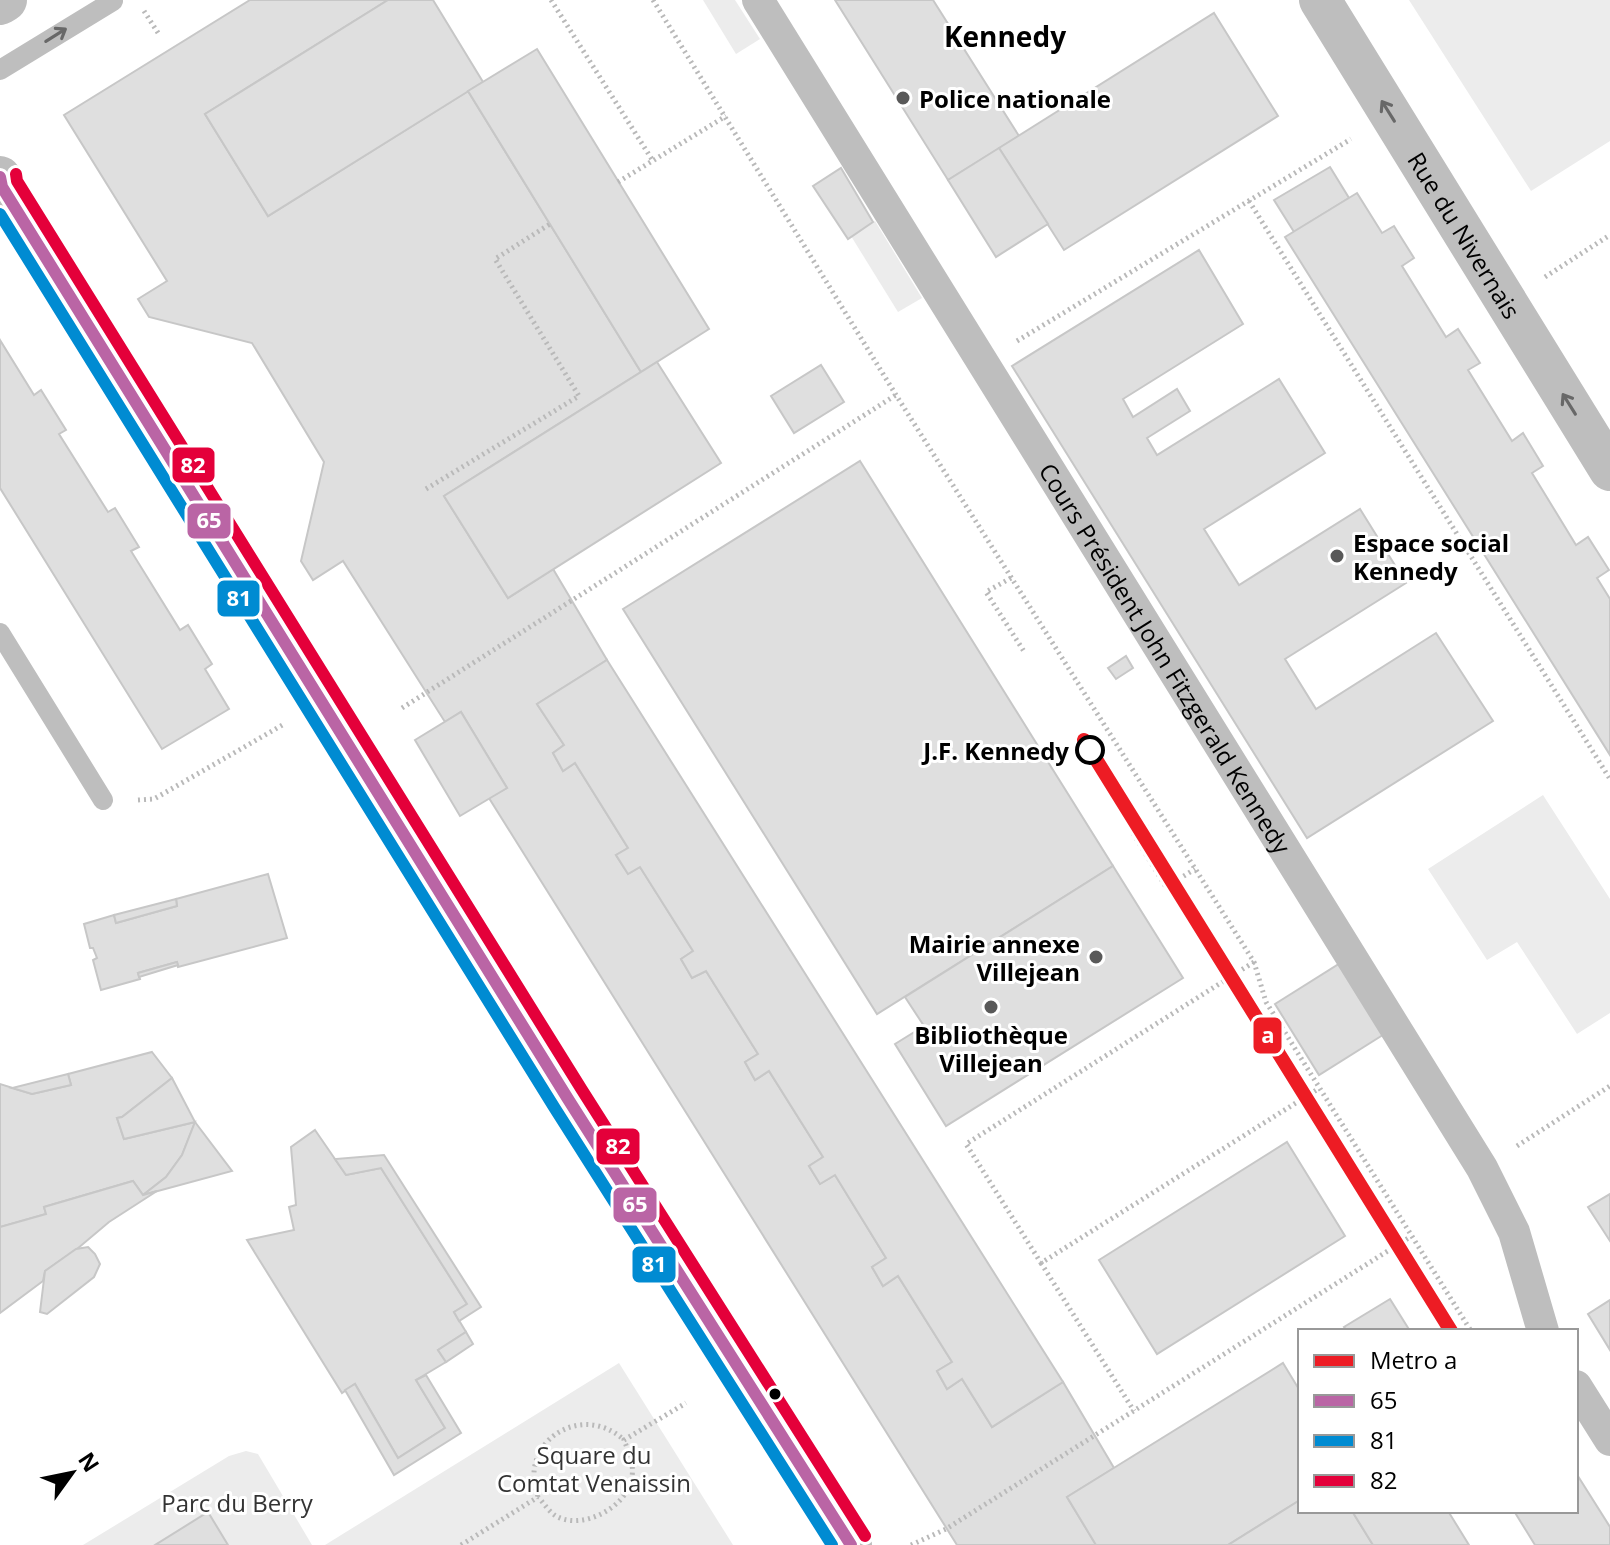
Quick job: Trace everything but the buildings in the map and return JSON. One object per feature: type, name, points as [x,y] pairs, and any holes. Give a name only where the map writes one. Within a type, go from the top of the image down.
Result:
[{"type":"street","name":"Cours Président John Fitzgerald Kennedy","points":[[758,0],[1482,1168],[1514,1232],[1542,1329]]},
{"type":"street","name":"Rue du Nivernais","points":[[1320,0],[1610,470]]},
{"type":"street","points":[[1,183],[568,1099],[851,1545]]},
{"type":"street","points":[[1578,1389],[1610,1440]]},
{"type":"lane","points":[[0,70],[113,1]]},
{"type":"lane","points":[[0,633],[103,800]]},
{"type":"path","points":[[138,0],[160,36]]},
{"type":"path","points":[[551,0],[653,161]]},
{"type":"path","points":[[653,0],[896,395],[1254,962],[1266,1002],[1470,1329]]},
{"type":"path","points":[[618,182],[726,116]]},
{"type":"path","points":[[982,363],[1361,133]]},
{"type":"path","points":[[1249,201],[1610,779]]},
{"type":"path","points":[[426,489],[579,396],[495,259],[550,224]]},
{"type":"path","points":[[1544,278],[1610,235]]},
{"type":"path","points":[[402,708],[896,395]]},
{"type":"path","points":[[1011,578],[986,592],[1025,653]]},
{"type":"path","points":[[103,800],[154,799],[322,700]]},
{"type":"path","points":[[1146,826],[1178,879]]},
{"type":"path","points":[[1133,833],[1166,887],[1195,869]]},
{"type":"path","points":[[1134,1411],[966,1144],[1254,962]]},
{"type":"path","points":[[1482,1168],[1610,1086]]},
{"type":"path","points":[[1041,1263],[1318,1089]]},
{"type":"path","points":[[911,1545],[946,1529],[1410,1237]]},
{"type":"path","points":[[624,1440],[686,1403]]},
{"type":"path","points":[[586,1423],[614,1431],[624,1440],[632,1459],[632,1480],[621,1500],[600,1514],[576,1521],[556,1516],[538,1497],[532,1482],[534,1461],[540,1448],[551,1438],[586,1423]]},
{"type":"path","points":[[461,1545],[538,1497]]},
{"type":"green space","points":[[703,0],[735,0],[760,39],[736,54]]},
{"type":"green space","points":[[1409,0],[1610,0],[1610,141],[1531,191]]},
{"type":"green space","points":[[875,221],[922,298],[898,312],[851,236]]},
{"type":"green space","points":[[1543,795],[1610,899],[1610,1013],[1577,1034],[1517,942],[1487,960],[1428,869]]},
{"type":"green space","name":"Square du Comtat Venaissin","points":[[619,1363],[733,1545],[325,1545]]},
{"type":"green space","name":"Parc du Berry","points":[[246,1451],[258,1454],[312,1545],[83,1545],[229,1456]]},
{"type":"metro line","name":"a","points":[[1084,740],[1450,1329]]},
{"type":"transit line","name":"82","points":[[16,174],[17,181],[582,1090],[865,1536]]},
{"type":"transit line","name":"65","points":[[0,177],[2,187],[568,1099],[851,1545]]},
{"type":"transit line","name":"81","points":[[0,214],[554,1107],[832,1545]]},
{"type":"place","name":"Police nationale","points":[[903,98]]},
{"type":"place","name":"Espace social Kennedy","points":[[1337,556]]},
{"type":"place","name":"J.F. Kennedy","points":[[1090,750]]},
{"type":"place","name":"Mairie annexe Villejean","points":[[1096,957]]},
{"type":"place","name":"Bibliothèque Villejean","points":[[991,1007]]},
{"type":"district","name":"Kennedy","points":[[1005,36]]}]
